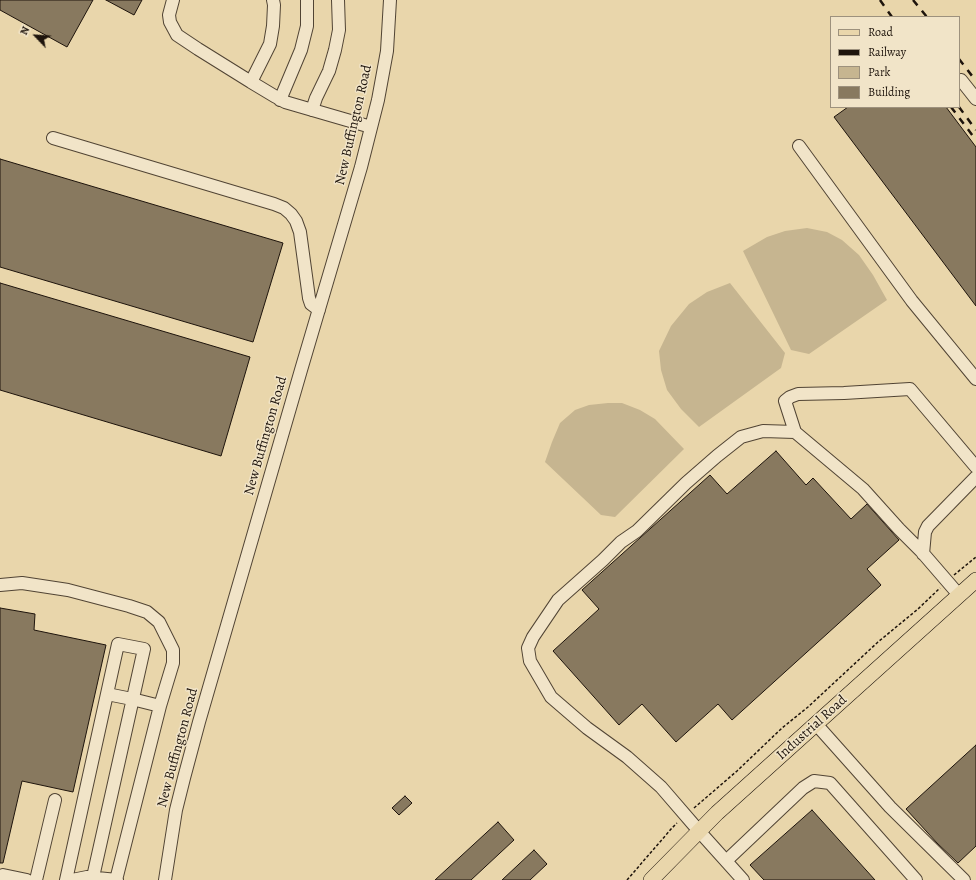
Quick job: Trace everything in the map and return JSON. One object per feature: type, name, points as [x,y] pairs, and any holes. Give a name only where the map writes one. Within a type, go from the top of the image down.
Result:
[{"type":"main road","name":"Industrial Road","points":[[651,880],[717,813],[976,580]]},
{"type":"street","points":[[173,0],[169,15],[170,22],[177,35],[198,49],[280,100],[371,127]]},
{"type":"street","points":[[251,82],[270,44],[273,26],[273,0]]},
{"type":"street","points":[[280,100],[301,50],[307,26],[307,0]]},
{"type":"street","points":[[312,110],[329,70],[335,50],[339,30],[338,0]]},
{"type":"street","name":"New Buffington Road","points":[[165,880],[176,810],[199,722],[361,168],[378,100],[386,51],[390,0]]},
{"type":"street","points":[[961,80],[976,99]]},
{"type":"street","points":[[53,138],[284,208],[296,221],[300,232],[309,298],[311,304],[319,310]]},
{"type":"street","points":[[799,146],[912,301],[976,379]]},
{"type":"street","points":[[959,595],[863,489],[795,432],[785,401],[790,396],[798,394],[910,389],[976,466]]},
{"type":"street","points":[[744,880],[685,816],[661,787],[627,757],[587,728],[551,697],[530,661],[528,648],[533,637],[558,600],[717,456],[741,437],[763,431],[795,432]]},
{"type":"street","points":[[923,554],[925,532],[928,526],[976,477]]},
{"type":"street","points":[[0,585],[22,583],[68,590],[147,612],[159,622],[173,650],[173,663],[160,706],[116,880],[93,877],[72,880]]},
{"type":"street","points":[[66,880],[118,644],[144,649],[93,877]]},
{"type":"street","points":[[108,694],[160,706]]},
{"type":"street","points":[[816,724],[890,806],[964,880]]},
{"type":"street","points":[[726,861],[803,788],[814,781],[830,783],[916,880]]},
{"type":"street","points":[[36,880],[55,800]]},
{"type":"street","points":[[3,875],[27,880]]},
{"type":"path","points":[[627,880],[672,828],[737,772],[782,728],[808,707],[878,642],[918,609],[947,581],[976,557]]},
{"type":"green space","points":[[807,228],[827,232],[842,240],[859,255],[873,275],[887,300],[809,354],[791,350],[743,251],[767,237],[785,231]]},
{"type":"green space","points":[[730,283],[785,353],[781,368],[699,427],[681,409],[667,390],[661,370],[659,351],[671,326],[689,304],[707,292]]},
{"type":"green space","points":[[622,403],[640,410],[655,419],[684,449],[615,517],[601,515],[545,462],[560,423],[575,410],[589,405]]},
{"type":"building","points":[[0,0],[93,0],[67,47],[0,10]]},
{"type":"building","points":[[106,0],[142,0],[134,15]]},
{"type":"building","points":[[847,108],[947,108],[976,147],[976,306],[834,117]]},
{"type":"building","points":[[0,159],[283,243],[253,342],[0,267]]},
{"type":"building","points":[[0,283],[250,357],[221,456],[0,390]]},
{"type":"building","points":[[776,451],[806,485],[813,478],[851,519],[867,504],[899,540],[867,569],[881,585],[732,720],[718,704],[676,742],[642,704],[619,725],[553,651],[599,609],[582,590],[710,475],[727,494]]},
{"type":"building","points":[[0,608],[35,614],[34,630],[106,645],[73,792],[22,781],[3,863],[0,863]]},
{"type":"building","points":[[976,745],[976,846],[958,863],[937,843],[906,809]]},
{"type":"building","points":[[405,796],[412,803],[399,815],[392,808]]},
{"type":"building","points":[[812,810],[875,880],[764,880],[750,865]]},
{"type":"building","points":[[498,822],[514,840],[471,880],[435,880]]},
{"type":"building","points":[[534,850],[547,864],[530,880],[502,880]]},
{"type":"railway","points":[[880,0],[891,16]]},
{"type":"railway","points":[[913,0],[926,16]]},
{"type":"railway","points":[[960,60],[976,81]]},
{"type":"railway","points":[[952,108],[976,140]]},
{"type":"railway","points":[[960,108],[976,130]]}]
